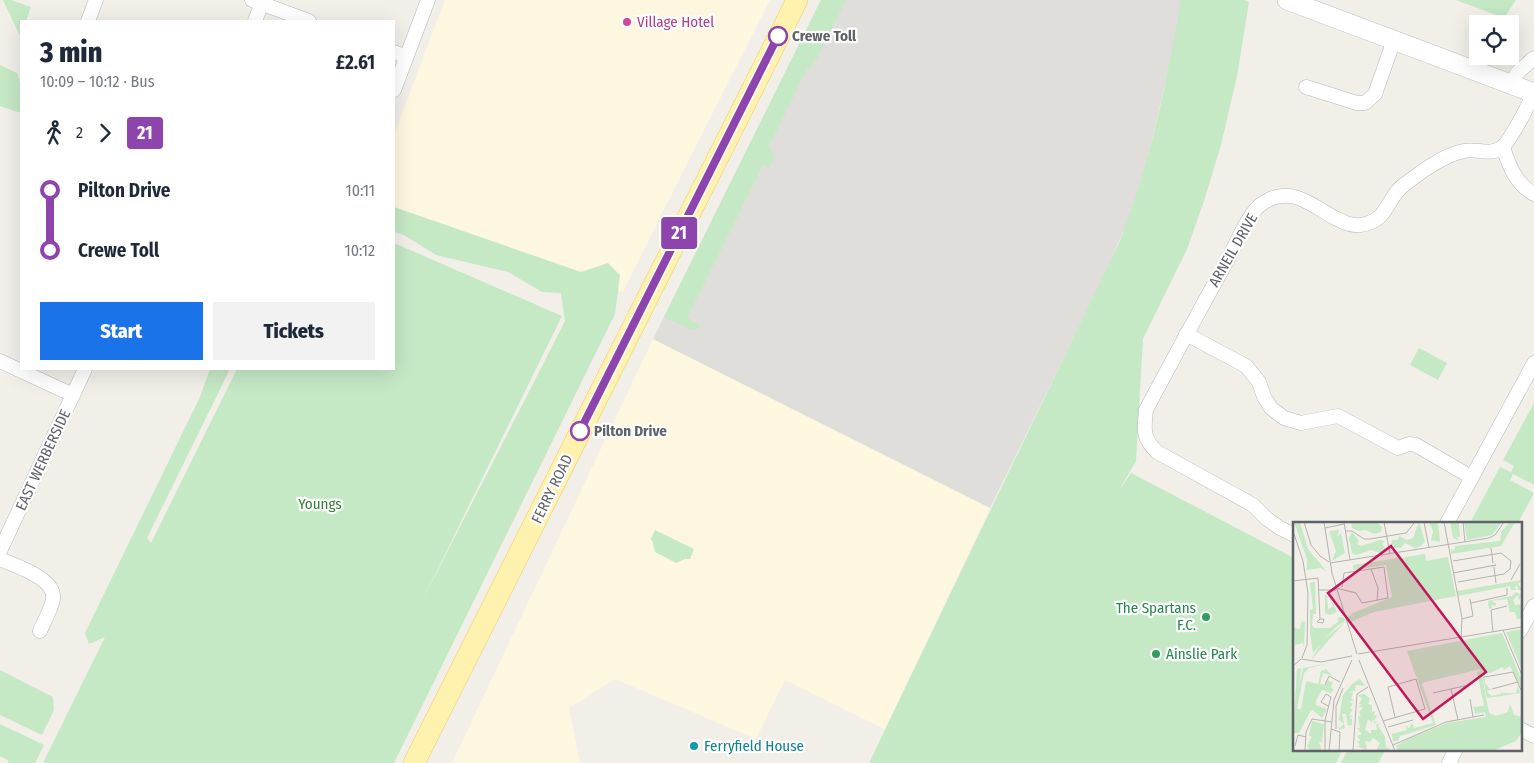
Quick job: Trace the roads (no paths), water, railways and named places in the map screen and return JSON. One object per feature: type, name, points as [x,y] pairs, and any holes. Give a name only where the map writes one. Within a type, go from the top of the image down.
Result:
[{"type":"main road","name":"FERRY ROAD","points":[[414,763],[797,0]]},
{"type":"street","points":[[88,20],[96,0]]},
{"type":"street","points":[[395,84],[400,54],[428,0]]},
{"type":"street","points":[[1287,0],[1391,47],[1512,84],[1534,93],[1528,108],[1503,148],[1508,164],[1515,176],[1525,189],[1534,194]]},
{"type":"street","points":[[255,20],[259,1],[306,20]]},
{"type":"street","points":[[1306,88],[1357,103],[1364,103],[1375,94],[1391,47]]},
{"type":"street","points":[[1512,84],[1517,73],[1534,58]]},
{"type":"street","name":"ARNEIL DRIVE","points":[[1293,534],[1267,519],[1253,505],[1157,452],[1147,442],[1144,428],[1146,410],[1186,334],[1252,216],[1260,204],[1265,201],[1281,195],[1293,195],[1346,223],[1357,225],[1368,223],[1378,219],[1396,192],[1404,184],[1450,155],[1466,150],[1485,152],[1503,148]]},
{"type":"street","points":[[1186,334],[1246,366],[1259,382],[1264,397],[1271,408],[1284,418],[1301,424],[1338,416],[1398,448],[1409,444],[1416,445],[1471,477]]},
{"type":"street","points":[[0,361],[73,395]]},
{"type":"street","points":[[1448,522],[1534,363]]},
{"type":"street","name":"EAST WERBERSIDE","points":[[0,551],[85,370]]},
{"type":"street","points":[[0,559],[40,577],[51,587],[53,600],[40,631]]},
{"type":"street","points":[[1522,627],[1534,606]]},
{"type":"street","points":[[1522,729],[1534,736]]},
{"type":"street","points":[[1449,763],[1456,750]]},
{"type":"place","name":"Village Hotel","points":[[627,22]]},
{"type":"place","name":"Crewe Toll","points":[[778,36]]},
{"type":"place","name":"Pilton Drive","points":[[580,431]]},
{"type":"place","name":"The Spartans F.C.","points":[[1206,617]]},
{"type":"place","name":"Ainslie Park","points":[[1156,654]]},
{"type":"place","name":"Ferryfield House","points":[[694,746]]},
{"type":"park label","name":"Youngs","points":[[320,504]]}]
